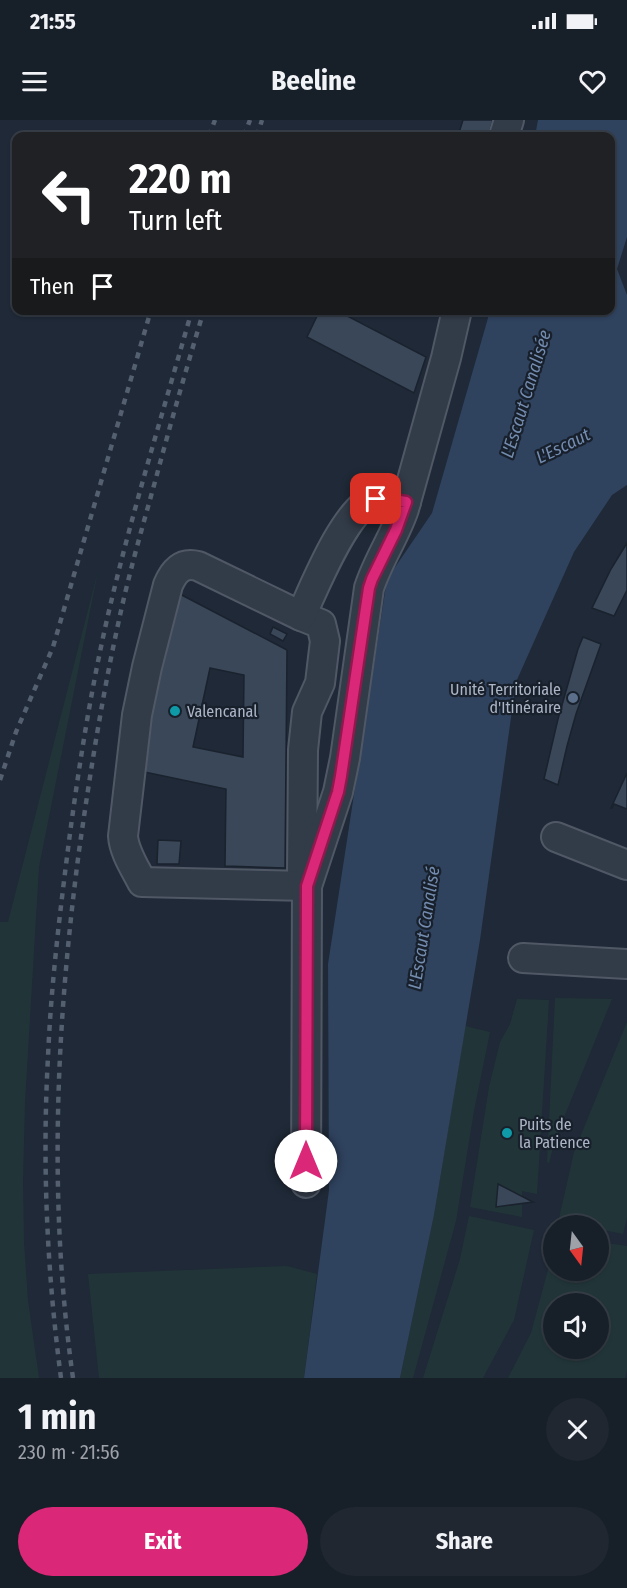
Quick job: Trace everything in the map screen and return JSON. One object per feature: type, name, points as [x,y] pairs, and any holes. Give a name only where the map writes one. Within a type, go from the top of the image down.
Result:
[{"type":"street","points":[[304,886],[338,792],[369,588],[406,502],[456,315]]},
{"type":"street","points":[[301,616],[335,546],[358,510],[370,501],[381,498],[406,502]]},
{"type":"street","points":[[304,886],[142,882],[124,843],[137,715],[143,684],[168,585],[172,576],[185,565],[198,566],[321,624],[325,641],[320,682],[307,712],[303,750],[304,886],[306,1184]]},
{"type":"street","points":[[556,837],[627,865]]},
{"type":"street","points":[[523,958],[627,964]]},
{"type":"green space","points":[[98,571],[39,867],[25,1102],[23,1181],[28,1301],[39,1378],[0,1378],[0,922],[8,922]]},
{"type":"green space","points":[[555,998],[612,999],[556,1137],[549,1163],[547,1162]]},
{"type":"green space","points":[[517,999],[549,1000],[537,1194],[522,1191],[522,1217],[470,1207],[489,1087],[500,1042],[510,1024]]},
{"type":"green space","points":[[627,1022],[627,1218],[623,1234],[609,1231],[609,1215],[560,1215],[574,1152]]},
{"type":"green space","points":[[465,1026],[490,1032],[456,1221],[413,1378],[400,1378],[434,1215]]},
{"type":"green space","points":[[469,1216],[534,1230],[514,1320],[483,1378],[423,1378],[460,1259]]},
{"type":"green space","points":[[609,1243],[627,1246],[627,1370],[625,1378],[508,1378],[531,1333],[545,1281],[609,1281]]},
{"type":"green space","points":[[287,1266],[317,1274],[304,1378],[99,1378],[88,1274]]},
{"type":"water","points":[[538,120],[627,120],[627,237],[617,269],[627,295],[627,485],[612,495],[574,552],[516,682],[480,940],[434,1215],[400,1378],[304,1378],[329,1190],[328,964],[387,579],[432,513],[489,315],[615,315],[615,132],[536,132]]},
{"type":"building","points":[[463,120],[493,120],[489,132],[459,132]]},
{"type":"building","points":[[318,315],[346,315],[426,357],[414,393],[307,337]]},
{"type":"building","points":[[627,543],[627,590],[614,616],[592,608]]},
{"type":"building","name":"Valencanal","points":[[174,591],[287,650],[285,868],[225,866],[226,789],[135,770]],"holes":[[[210,668],[244,675],[243,757],[193,747]]]},
{"type":"building","points":[[273,627],[287,634],[283,641],[270,634]]},
{"type":"building","name":"Unité Territoriale d'Itinéraire","points":[[583,637],[601,644],[576,714],[558,785],[544,779],[558,719]]},
{"type":"building","points":[[627,773],[627,809],[614,804],[611,808]]},
{"type":"building","points":[[158,840],[181,841],[179,864],[157,864]]},
{"type":"building","points":[[498,1184],[533,1202],[496,1207]]},
{"type":"railway","points":[[210,132],[215,120]]},
{"type":"railway","points":[[246,132],[250,120]]},
{"type":"railway","points":[[258,132],[262,120]]},
{"type":"railway","points":[[0,780],[16,732],[53,647],[150,315]]},
{"type":"railway","points":[[61,1378],[52,1298],[46,1178],[46,1097],[56,949],[77,784],[96,671],[137,500],[191,315]]},
{"type":"railway","points":[[73,1378],[60,1246],[58,1114],[65,983],[79,851],[102,707],[123,602],[167,436],[203,315]]},
{"type":"place","name":"Unité Territoriale d'Itinéraire","points":[[573,698]]},
{"type":"place","name":"Valencanal","points":[[175,711]]},
{"type":"place","name":"Puits de la Patience","points":[[507,1133]]},
{"type":"route","points":[[306,1161],[307,886],[338,792],[345,758],[369,588],[396,530],[406,502],[376,499]]},
{"type":"water label","name":"L'Escaut Canalisée","points":[[526,394]]},
{"type":"water label","name":"L'Escaut","points":[[563,446]]},
{"type":"water label","name":"L'Escaut Canalisé","points":[[424,928]]}]
